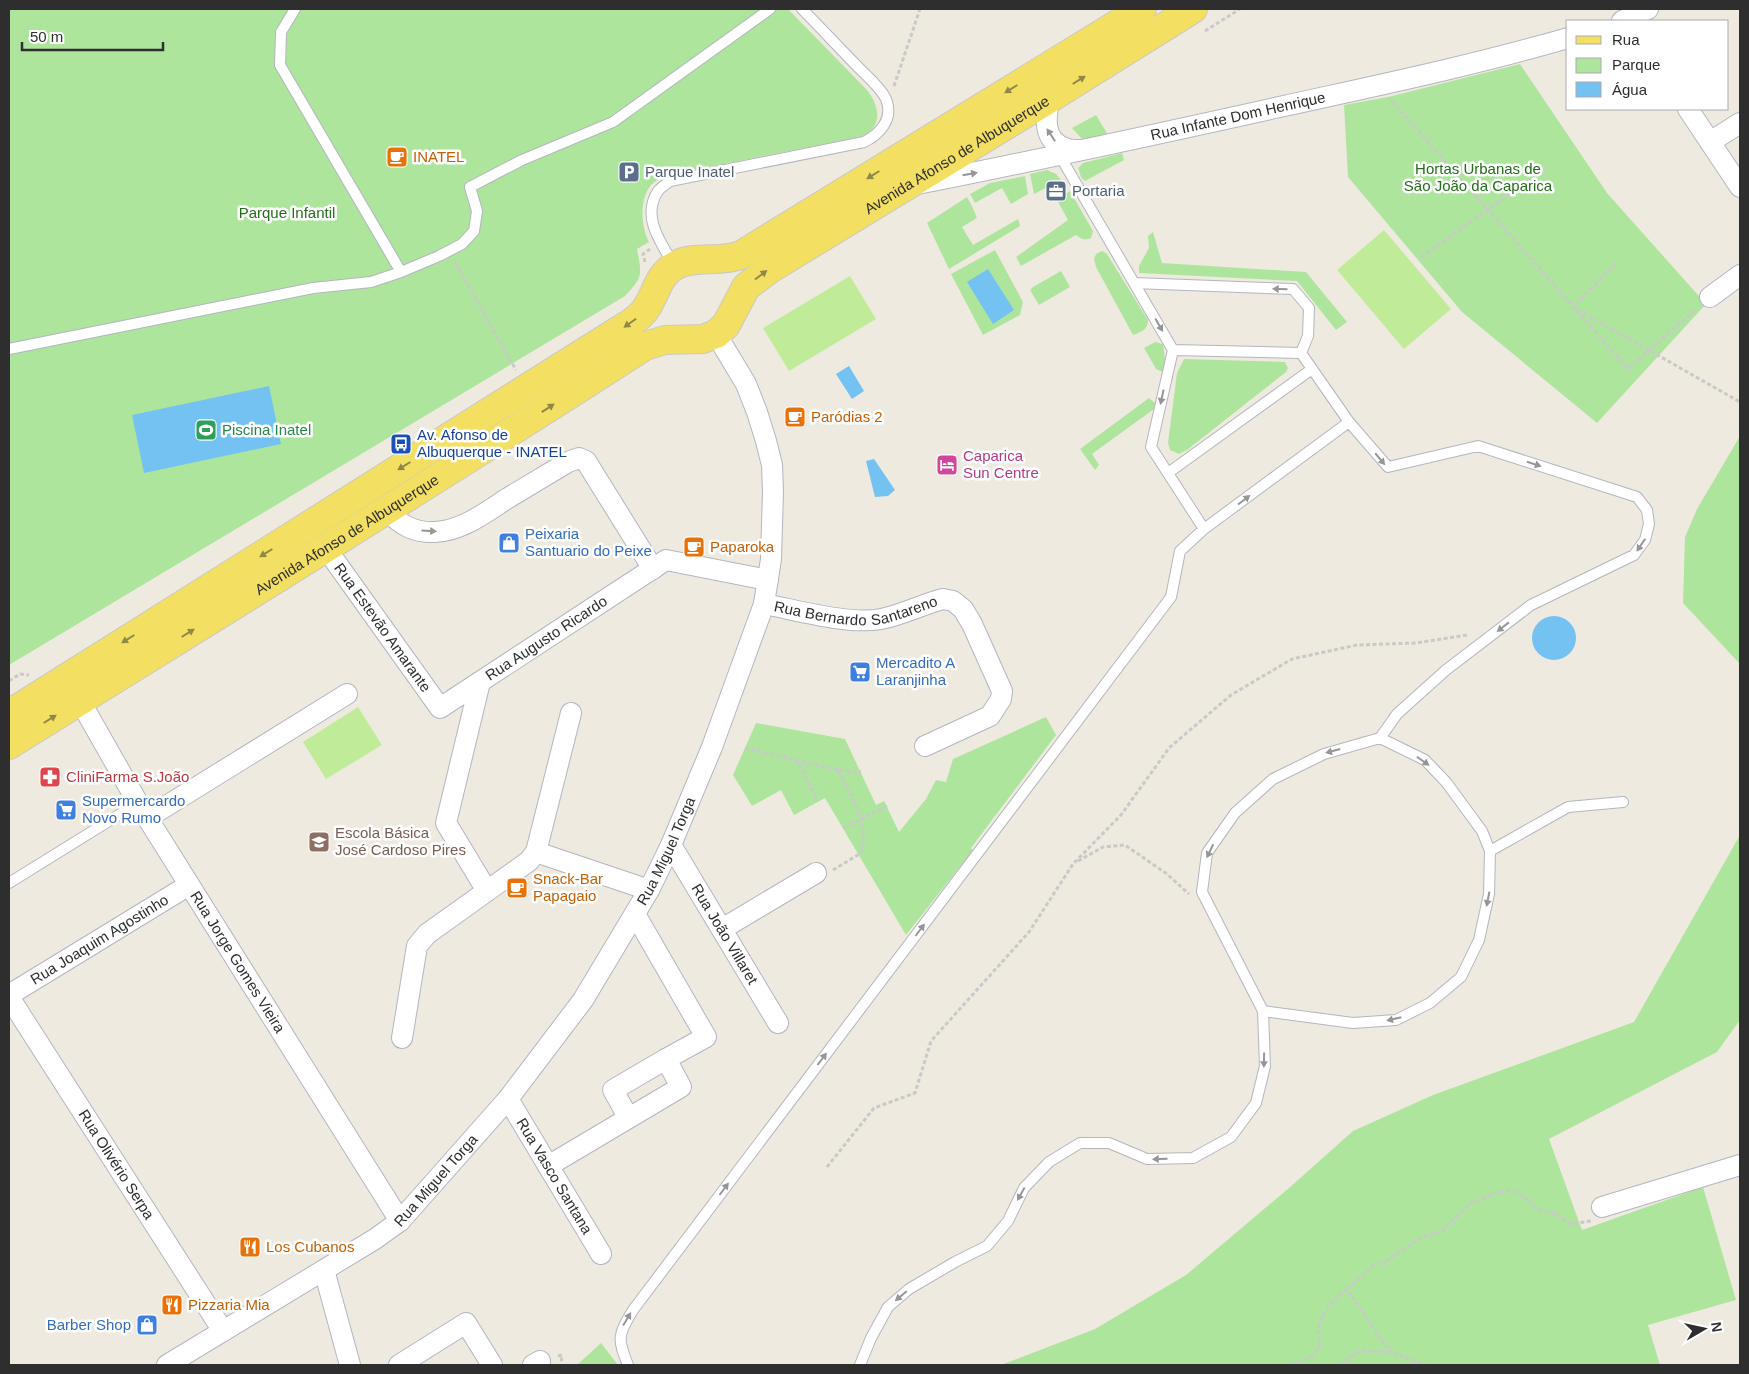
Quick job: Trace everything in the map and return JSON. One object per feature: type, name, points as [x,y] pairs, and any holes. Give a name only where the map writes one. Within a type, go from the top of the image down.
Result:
[{"type":"main road","name":"Avenida Afonso de Albuquerque","points":[[9,714],[626,326],[638,318],[676,270],[736,257],[756,246],[1142,9]]},
{"type":"main road","name":"Avenida Afonso de Albuquerque","points":[[9,745],[325,547],[387,511],[645,346],[665,340],[703,339],[716,334],[726,325],[739,297],[746,287],[758,277],[1193,9]]},
{"type":"main road","points":[[689,339],[676,336],[665,327],[656,309],[655,297],[676,270],[707,262],[717,267],[726,276],[732,287],[734,299],[732,313]]},
{"type":"street","name":"Rua Infante Dom Henrique","points":[[905,187],[1060,156],[1323,98],[1518,52],[1566,39]]},
{"type":"street","points":[[1049,99],[1046,118],[1051,138],[1064,148],[1083,150]]},
{"type":"street","points":[[1689,110],[1740,188]]},
{"type":"street","points":[[1710,142],[1740,123]]},
{"type":"street","points":[[1710,297],[1740,275]]},
{"type":"street","name":"Rua Miguel Torga","points":[[167,1365],[375,1239],[400,1221],[508,1099],[583,1000],[649,890],[712,747],[764,604],[771,559],[773,492],[770,457],[757,412],[746,384],[716,334]]},
{"type":"street","points":[[387,511],[404,526],[418,531],[435,532],[449,529],[469,522],[568,462],[579,458],[586,461],[653,569]]},
{"type":"street","name":"Rua Estevão Amarante","points":[[325,547],[440,708]]},
{"type":"street","name":"Rua Augusto Ricardo","points":[[440,708],[666,560],[768,580]]},
{"type":"street","name":"Rua Bernardo Santareno","points":[[764,604],[849,620],[865,621],[882,619],[943,599],[953,602],[963,609],[972,624],[1002,691],[1001,699],[990,716],[925,746]]},
{"type":"street","points":[[480,682],[446,824],[487,891]]},
{"type":"street","points":[[143,810],[347,694]]},
{"type":"street","name":"Rua Jorge Gomes Vieira","points":[[80,701],[143,810],[400,1221]]},
{"type":"street","points":[[402,1038],[417,946],[426,934],[529,861],[536,852],[571,713]]},
{"type":"street","name":"Rua João Villaret","points":[[670,845],[778,1023]]},
{"type":"street","points":[[536,852],[649,890]]},
{"type":"street","points":[[722,929],[816,873]]},
{"type":"street","name":"Rua Joaquim Agostinho","points":[[9,996],[190,885]]},
{"type":"street","points":[[628,1117],[613,1090],[706,1037],[635,914]]},
{"type":"street","name":"Rua Olivério Serpa","points":[[9,996],[223,1331]]},
{"type":"street","points":[[548,1166],[681,1087],[666,1060]]},
{"type":"street","name":"Rua Vasco Santana","points":[[508,1099],[601,1254]]},
{"type":"street","points":[[1600,1213],[1740,1165]]},
{"type":"street","points":[[324,1270],[350,1365]]},
{"type":"street","points":[[399,1365],[466,1323],[492,1365]]},
{"type":"lane","points":[[295,9],[281,32],[280,65],[401,272]]},
{"type":"lane","points":[[9,348],[312,288],[370,282],[401,272],[449,251],[462,244],[474,231],[477,211],[470,186],[522,160],[613,122],[770,9]]},
{"type":"lane","points":[[676,270],[653,228],[654,202],[659,190],[670,181],[864,142],[874,137],[884,128],[888,114],[886,99],[875,85],[802,9]]},
{"type":"lane","points":[[1060,156],[1173,350],[1152,447],[1204,529]]},
{"type":"lane","points":[[1134,283],[1293,290],[1309,308],[1308,336],[1301,353]]},
{"type":"lane","points":[[1173,350],[1301,353]]},
{"type":"lane","points":[[860,1365],[871,1338],[888,1307],[909,1289],[987,1246],[1008,1221],[1024,1188],[1049,1162],[1080,1143],[1109,1143],[1147,1159],[1193,1158],[1231,1137],[1256,1103],[1265,1066],[1263,1011],[1202,892],[1207,853],[1234,813],[1272,779],[1324,754],[1380,738],[1397,714],[1446,670],[1531,605],[1634,555],[1645,540],[1650,524],[1647,510],[1637,497],[1478,446],[1388,468],[1349,422],[1301,353]]},
{"type":"lane","points":[[1168,473],[1312,369]]},
{"type":"lane","points":[[628,1365],[621,1348],[621,1330],[633,1310],[1171,597],[1180,551],[1204,529],[1349,422]]},
{"type":"lane","points":[[1263,1011],[1353,1023],[1396,1020],[1430,1003],[1461,977],[1479,940],[1489,894],[1490,851],[1482,830],[1446,782],[1425,760],[1380,738]]},
{"type":"lane","points":[[1490,851],[1568,807],[1623,802]]},
{"type":"lane","points":[[9,883],[143,810]]},
{"type":"path","points":[[886,99],[891,93],[920,9]]},
{"type":"path","points":[[1388,97],[1628,369],[1710,297]]},
{"type":"path","points":[[1420,257],[1545,169]]},
{"type":"path","points":[[449,251],[520,376]]},
{"type":"path","points":[[1573,307],[1615,264]]},
{"type":"path","points":[[1573,307],[1740,402]]},
{"type":"path","points":[[827,1167],[874,1108],[914,1094],[931,1041],[1029,932],[1073,864],[1121,815],[1169,748],[1231,695],[1292,658],[1357,645],[1416,643],[1497,631]]},
{"type":"path","points":[[745,748],[838,770],[861,772]]},
{"type":"path","points":[[795,759],[818,799]]},
{"type":"path","points":[[816,873],[828,873],[861,853],[864,834],[862,819],[838,770]]},
{"type":"path","points":[[843,828],[887,806]]},
{"type":"path","points":[[1073,864],[1103,847],[1125,845],[1167,874],[1217,921]]},
{"type":"path","points":[[1294,1365],[1298,1361],[1311,1357],[1316,1353],[1321,1340],[1318,1326],[1324,1313],[1366,1271],[1422,1238],[1442,1231],[1471,1203],[1499,1192],[1512,1190],[1528,1200],[1538,1210],[1558,1215],[1570,1224],[1600,1213]]},
{"type":"path","points":[[1347,1289],[1390,1352]]},
{"type":"path","points":[[1340,1365],[1359,1352],[1390,1352],[1426,1365]]},
{"type":"green space","name":"Parque Infantil","points":[[9,9],[788,9],[867,90],[876,108],[877,120],[875,126],[865,136],[668,175],[657,180],[651,185],[644,198],[642,213],[644,228],[649,242],[637,249],[640,275],[625,296],[9,665]]},
{"type":"green space","name":"Hortas Urbanas de São João da Caparica","points":[[1520,64],[1607,193],[1706,304],[1597,423],[1462,312],[1348,177],[1344,105],[1388,97]]},
{"type":"green space","points":[[1096,115],[1108,135],[1082,139],[1072,128]]},
{"type":"green space","points":[[1122,153],[1124,160],[1085,181],[1081,177],[1078,168],[1083,163]]},
{"type":"green space","points":[[1047,170],[1056,174],[1061,180],[1034,194],[1030,174]]},
{"type":"green space","points":[[1025,176],[1028,194],[1011,204],[1002,188],[975,203],[970,194],[990,183]]},
{"type":"green space","points":[[1070,191],[1093,231],[1091,238],[1083,239],[1076,235],[1021,266],[1016,257],[1068,220],[1057,200]]},
{"type":"green space","points":[[967,197],[977,218],[962,227],[973,245],[1018,219],[1020,226],[949,269],[927,223]]},
{"type":"green space","points":[[1384,230],[1451,309],[1404,349],[1337,270]]},
{"type":"green space","points":[[1153,232],[1162,263],[1306,272],[1347,322],[1336,330],[1297,281],[1139,273],[1139,266],[1149,248],[1148,236]]},
{"type":"green space","points":[[995,250],[1023,302],[1020,315],[983,335],[951,274]]},
{"type":"green space","points":[[1102,251],[1107,254],[1148,320],[1144,330],[1139,333],[1133,335],[1096,267],[1094,259],[1096,254]]},
{"type":"green space","points":[[1061,271],[1070,287],[1039,305],[1030,290]]},
{"type":"green space","points":[[850,276],[876,319],[789,371],[763,328]]},
{"type":"green space","points":[[1155,342],[1163,344],[1166,368],[1163,372],[1156,369],[1144,348]]},
{"type":"green space","points":[[1184,359],[1285,362],[1288,368],[1286,372],[1187,450],[1179,454],[1170,450],[1168,443],[1177,373]]},
{"type":"green space","points":[[1149,398],[1155,403],[1154,409],[1092,454],[1099,465],[1095,470],[1080,449]]},
{"type":"green space","points":[[1740,436],[1740,664],[1683,603],[1685,537],[1697,509]]},
{"type":"green space","points":[[358,707],[382,745],[326,779],[303,742]]},
{"type":"green space","points":[[1046,717],[1056,735],[971,848],[973,850],[906,935],[825,798],[794,815],[781,790],[752,806],[733,775],[756,723],[845,739],[876,805],[884,801],[899,832],[926,799],[936,780],[946,782],[953,759]]},
{"type":"green space","points":[[1740,835],[1740,1020],[1717,1052],[1549,1139],[1582,1230],[1703,1187],[1736,1300],[1648,1325],[1660,1365],[1001,1365],[1095,1329],[1186,1275],[1353,1131],[1433,1095],[1634,1022]]},
{"type":"green space","points":[[601,1343],[618,1365],[577,1365]]},
{"type":"water","points":[[988,269],[1014,310],[993,324],[967,282]]},
{"type":"water","points":[[849,366],[864,391],[852,399],[836,374]]},
{"type":"water","name":"Piscina Inatel","points":[[269,386],[281,444],[144,473],[132,415]]},
{"type":"water","points":[[874,459],[895,490],[888,496],[875,497],[866,461]]},
{"type":"water","points":[[1558,616],[1570,622],[1575,629],[1575,647],[1570,654],[1563,659],[1550,660],[1542,657],[1535,650],[1532,634],[1535,626],[1542,619]]},
{"type":"place","name":"INATEL","points":[[397,157]]},
{"type":"place","name":"Parque Inatel","points":[[629,172]]},
{"type":"place","name":"Portaria","points":[[1056,191]]},
{"type":"place","name":"Paródias 2","points":[[795,417]]},
{"type":"place","name":"Piscina Inatel","points":[[206,430]]},
{"type":"place","name":"Av. Afonso de Albuquerque - INATEL","points":[[401,444]]},
{"type":"place","name":"Caparica Sun Centre","points":[[947,465]]},
{"type":"place","name":"Peixaria Santuario do Peixe","points":[[509,543]]},
{"type":"place","name":"Paparoka","points":[[694,547]]},
{"type":"place","name":"Mercadito A Laranjinha","points":[[860,672]]},
{"type":"place","name":"CliniFarma S.João","points":[[50,777]]},
{"type":"place","name":"Supermercardo Novo Rumo","points":[[66,810]]},
{"type":"place","name":"Escola Básica José Cardoso Pires","points":[[319,842]]},
{"type":"place","name":"Snack-Bar Papagaio","points":[[517,888]]},
{"type":"place","name":"Los Cubanos","points":[[250,1247]]},
{"type":"place","name":"Pizzaria Mia","points":[[172,1305]]},
{"type":"place","name":"Barber Shop","points":[[147,1325]]}]
